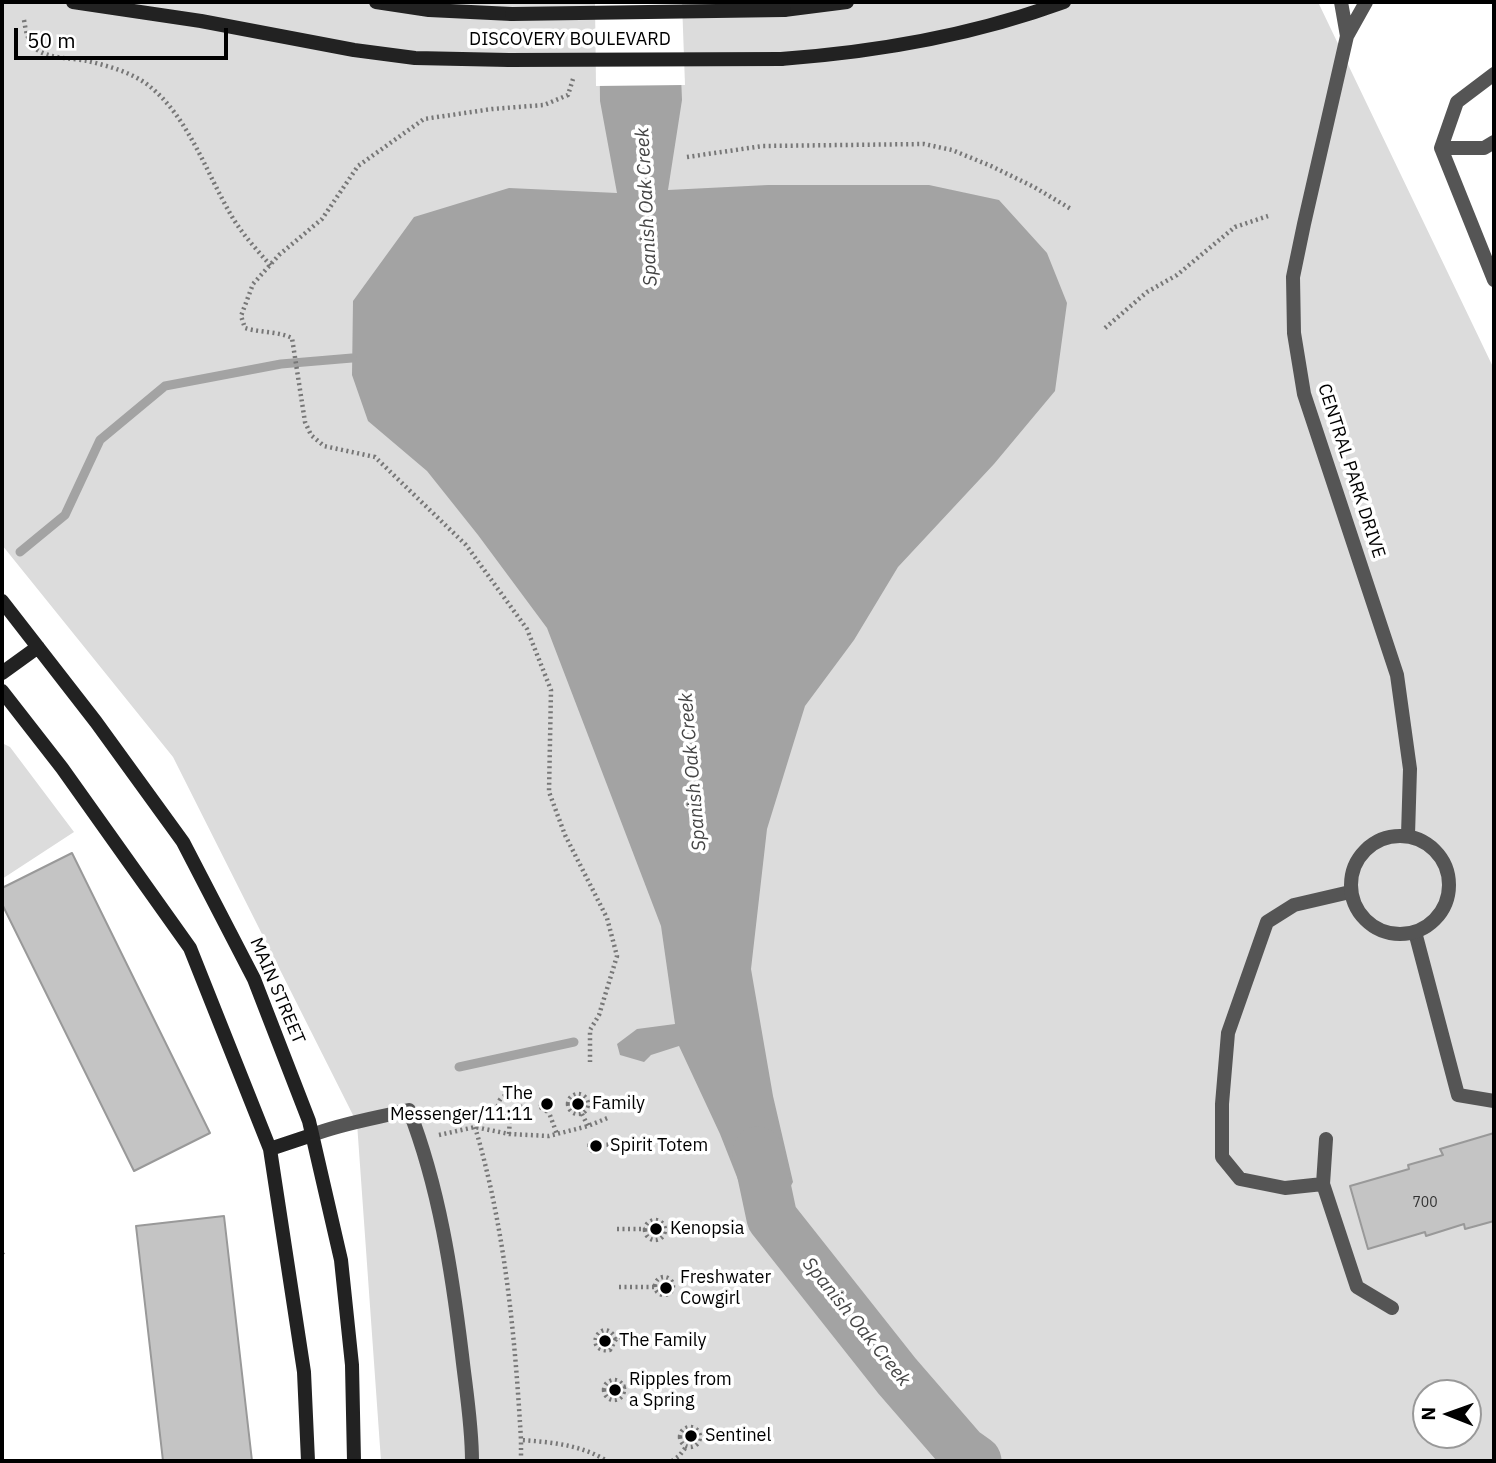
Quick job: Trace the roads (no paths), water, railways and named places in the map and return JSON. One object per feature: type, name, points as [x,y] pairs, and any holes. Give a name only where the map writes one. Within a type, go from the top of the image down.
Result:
[{"type":"street","name":"DISCOVERY BOULEVARD","points":[[73,2],[354,50],[415,58],[509,61],[781,59],[829,56],[897,46],[1033,13],[1064,2]]},
{"type":"street","name":"DISCOVERY BOULEVARD","points":[[376,2],[429,10],[512,14],[783,10],[847,2]]},
{"type":"street","name":"CENTRAL PARK DRIVE","points":[[1341,2],[1347,36]]},
{"type":"street","name":"CENTRAL PARK DRIVE","points":[[1366,2],[1347,36],[1293,277],[1294,333],[1304,394],[1397,675],[1410,769],[1408,835]]},
{"type":"street","points":[[1494,74],[1457,102],[1441,148],[1494,280]]},
{"type":"street","points":[[1441,148],[1484,148],[1494,142]]},
{"type":"street","name":"MAIN STREET","points":[[2,601],[96,722],[183,842],[254,979],[309,1121],[341,1260],[352,1365],[354,1461]]},
{"type":"street","points":[[2,673],[38,648]]},
{"type":"street","points":[[2,691],[62,768],[190,948],[270,1149],[304,1372],[308,1461]]},
{"type":"street","points":[[1408,835],[1436,849],[1450,878],[1445,908],[1422,931],[1391,935],[1364,921],[1350,892],[1355,861],[1377,840],[1408,835]]},
{"type":"street","points":[[1323,1184],[1285,1188],[1240,1179],[1222,1157],[1222,1104],[1228,1033],[1267,922],[1294,905],[1350,892]]},
{"type":"street","points":[[1415,932],[1458,1095],[1494,1101]]},
{"type":"street","points":[[270,1149],[338,1125],[409,1110],[421,1139],[454,1286],[472,1435],[472,1461]]},
{"type":"street","points":[[1326,1139],[1323,1184],[1357,1287],[1392,1308]]},
{"type":"water","points":[[599,2],[678,2],[682,100],[668,190],[768,185],[929,185],[999,200],[1047,253],[1067,303],[1055,391],[994,464],[898,567],[854,640],[805,706],[767,829],[751,969],[773,1096],[793,1182],[787,1193],[777,1201],[772,1218],[748,1205],[720,1134],[679,1046],[651,1055],[644,1062],[620,1055],[617,1044],[637,1029],[675,1024],[661,926],[547,628],[427,471],[368,421],[352,375],[353,301],[414,217],[509,188],[617,193],[600,101]]},
{"type":"waterway","points":[[20,552],[65,515],[100,440],[165,386],[281,364],[352,358]]},
{"type":"waterway","points":[[459,1067],[574,1042]]},
{"type":"waterway","name":"Spanish Oak Creek","points":[[758,1152],[772,1218],[897,1376],[962,1451],[976,1461]]},
{"type":"place","name":"The Messenger/11:11","points":[[547,1104]]},
{"type":"place","name":"Family","points":[[578,1104]]},
{"type":"place","name":"Spirit Totem","points":[[596,1146]]},
{"type":"place","name":"Kenopsia","points":[[656,1229]]},
{"type":"place","name":"Freshwater Cowgirl","points":[[666,1288]]},
{"type":"place","name":"The Family","points":[[605,1341]]},
{"type":"place","name":"Ripples from a Spring","points":[[615,1390]]},
{"type":"place","name":"Sentinel","points":[[691,1436]]}]
